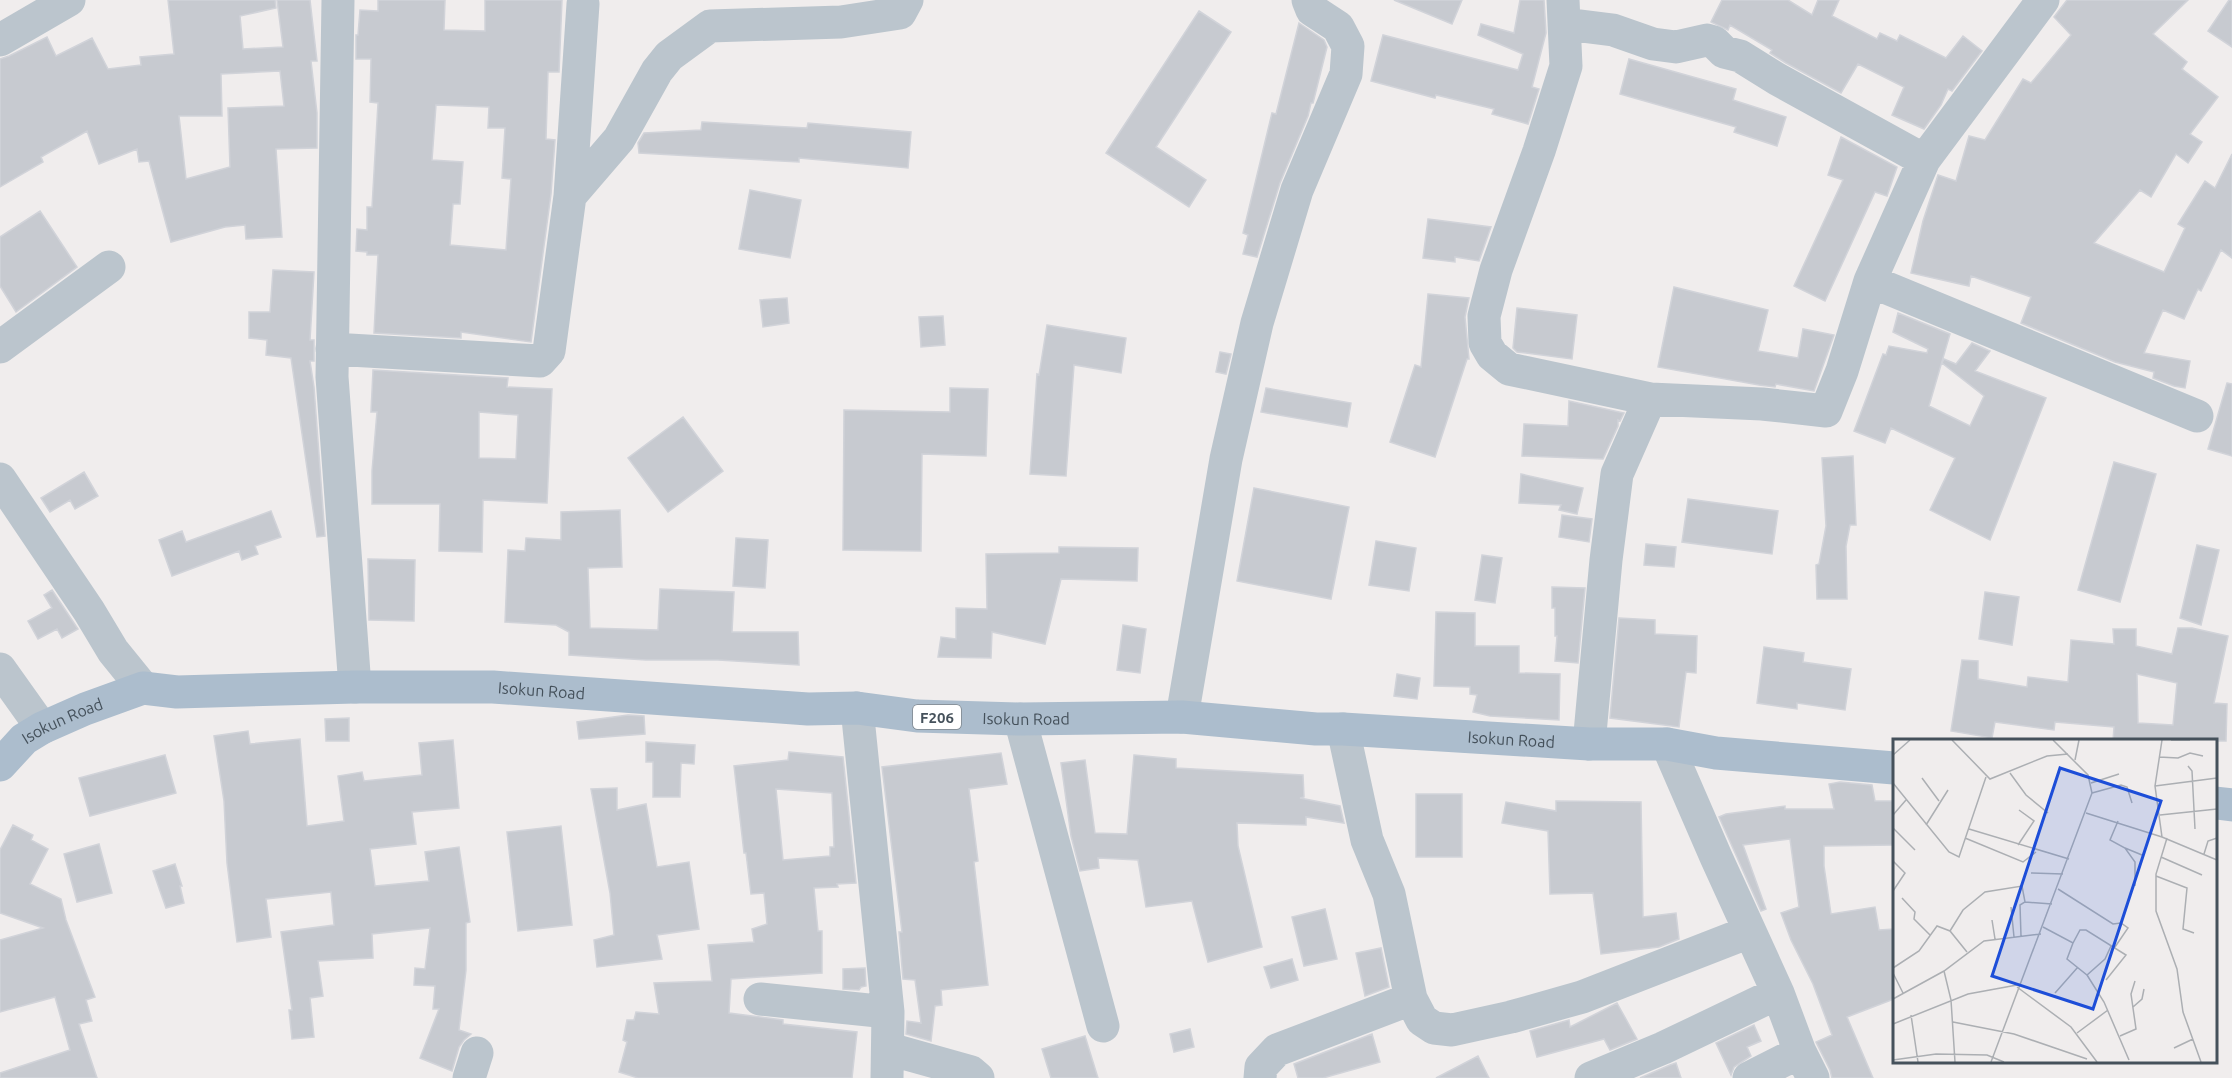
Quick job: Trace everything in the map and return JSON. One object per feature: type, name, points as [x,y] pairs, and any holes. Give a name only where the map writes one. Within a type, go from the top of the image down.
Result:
[{"type":"main road","name":"Isokun Road","points":[[0,765],[24,739],[42,728],[85,709],[143,688],[177,692],[355,687],[493,687],[808,709],[857,708],[917,716],[1020,719],[1182,717],[1316,729],[1589,744],[1667,744],[1716,753],[1893,768]]},
{"type":"main road","points":[[2217,803],[2232,805]]},
{"type":"street","points":[[0,40],[69,0]]},
{"type":"street","points":[[338,0],[332,377],[355,687]]},
{"type":"street","points":[[570,196],[620,139],[657,71],[669,56],[710,26],[841,22],[900,13],[907,0]]},
{"type":"street","points":[[1182,717],[1226,459],[1257,323],[1297,190],[1346,74],[1348,46],[1338,27],[1312,10],[1308,0]]},
{"type":"street","points":[[1924,160],[1740,56],[1724,52],[1714,42],[1707,40],[1677,47],[1653,44],[1564,12],[1566,66],[1539,151],[1496,270],[1484,316],[1485,343],[1492,355],[1509,369],[1650,399],[1762,404],[1826,411],[1842,371],[1870,281],[1924,160],[2043,0]]},
{"type":"street","points":[[332,349],[540,361],[549,351],[570,196],[583,4]]},
{"type":"street","points":[[0,347],[109,267]]},
{"type":"street","points":[[1870,281],[2197,416]]},
{"type":"street","points":[[1589,744],[1606,560],[1617,474],[1650,399]]},
{"type":"street","points":[[0,479],[90,611],[113,651],[143,688]]},
{"type":"street","points":[[0,669],[42,728]]},
{"type":"street","points":[[857,708],[888,1012],[888,1064],[971,1072],[978,1078]]},
{"type":"street","points":[[1020,719],[1103,1026]]},
{"type":"street","points":[[1343,729],[1367,840],[1389,894],[1411,999],[1422,1020],[1434,1028],[1452,1030],[1511,1017],[1582,997],[1749,932]]},
{"type":"street","points":[[1667,744],[1778,993],[1807,1065],[1749,1078]]},
{"type":"street","points":[[1591,1078],[1663,1048],[1778,993]]},
{"type":"street","points":[[760,999],[888,1012]]},
{"type":"street","points":[[1260,1078],[1261,1067],[1277,1050],[1411,999]]},
{"type":"building","points":[[168,0],[275,0],[276,8],[240,16],[243,49],[283,47],[277,0],[310,0],[317,61],[311,61],[317,113],[317,148],[276,149],[282,237],[246,239],[245,225],[225,227],[171,242],[149,161],[139,162],[137,149],[99,164],[87,131],[41,157],[43,162],[0,187],[0,59],[47,37],[56,56],[92,38],[108,69],[141,65],[140,57],[174,54]],"holes":[[[280,71],[284,106],[228,108],[230,167],[186,179],[179,116],[222,116],[221,74]]]},
{"type":"building","points":[[378,0],[445,0],[444,30],[485,31],[485,0],[562,0],[559,72],[548,72],[546,139],[555,140],[551,194],[531,342],[461,332],[461,338],[374,333],[378,255],[367,255],[367,252],[356,251],[357,229],[367,230],[367,207],[372,207],[378,103],[370,102],[371,59],[356,59],[356,35],[358,35],[360,10],[378,11]],"holes":[[[436,105],[489,107],[488,128],[505,128],[502,178],[511,179],[506,250],[450,245],[453,204],[460,204],[463,162],[432,160]]]},
{"type":"building","points":[[1394,0],[1462,0],[1452,24]]},
{"type":"building","points":[[1520,0],[1544,0],[1546,33],[1532,87],[1539,89],[1528,124],[1492,114],[1494,109],[1436,95],[1435,98],[1371,81],[1383,35],[1518,70],[1523,54],[1478,35],[1481,24],[1514,33]]},
{"type":"building","points":[[1722,0],[1788,0],[1812,15],[1818,0],[1839,0],[1832,16],[1877,39],[1880,33],[1897,41],[1900,35],[1946,58],[1963,36],[1982,51],[1952,91],[1948,89],[1941,105],[1924,129],[1892,115],[1904,87],[1858,64],[1841,93],[1786,63],[1770,53],[1772,50],[1730,25],[1728,30],[1711,22]]},
{"type":"building","points":[[2067,0],[2188,0],[2153,34],[2187,62],[2182,69],[2218,97],[2190,134],[2202,142],[2188,163],[2176,154],[2151,197],[2140,190],[2094,243],[2164,272],[2185,228],[2178,224],[2205,181],[2215,188],[2232,154],[2232,258],[2221,250],[2201,291],[2198,289],[2184,319],[2163,310],[2144,353],[2190,361],[2185,388],[2153,378],[2154,372],[2115,362],[2021,323],[2031,297],[1971,276],[1969,286],[1911,273],[1923,221],[1938,175],[1956,181],[1969,136],[1985,140],[2023,79],[2031,83],[2071,35],[2054,17]]},
{"type":"building","points":[[2229,0],[2232,0],[2232,47],[2208,31]]},
{"type":"building","points":[[1199,11],[1231,32],[1156,147],[1206,180],[1189,207],[1106,153]]},
{"type":"building","points":[[1299,23],[1324,40],[1327,47],[1313,103],[1311,103],[1308,116],[1280,183],[1257,257],[1243,254],[1248,235],[1243,233],[1272,113],[1276,114]]},
{"type":"building","points":[[1629,59],[1736,89],[1733,100],[1786,117],[1777,146],[1734,132],[1736,127],[1620,94]]},
{"type":"building","points":[[702,122],[807,128],[808,123],[911,132],[908,168],[799,158],[799,162],[639,153],[638,143],[644,133],[701,130]]},
{"type":"building","points":[[1841,137],[1897,167],[1887,196],[1875,192],[1825,301],[1794,286],[1843,180],[1828,175]]},
{"type":"building","points":[[750,190],[801,200],[790,258],[739,249]]},
{"type":"building","points":[[40,211],[77,267],[16,312],[0,286],[0,237]]},
{"type":"building","points":[[1428,219],[1491,227],[1479,261],[1455,257],[1455,262],[1423,258]]},
{"type":"building","points":[[273,270],[314,272],[310,340],[314,340],[314,361],[310,361],[325,536],[317,537],[291,358],[266,355],[267,340],[249,338],[249,312],[270,312]]},
{"type":"building","points":[[1674,287],[1768,310],[1758,351],[1798,358],[1803,329],[1834,335],[1814,391],[1776,384],[1775,387],[1759,385],[1658,367]]},
{"type":"building","points":[[1428,294],[1469,298],[1465,317],[1469,359],[1467,359],[1435,457],[1390,442],[1415,365],[1421,367]]},
{"type":"building","points":[[787,298],[789,323],[763,327],[760,300]]},
{"type":"building","points":[[1517,308],[1577,315],[1572,359],[1517,352],[1513,348]]},
{"type":"building","points":[[1898,313],[1950,334],[1929,406],[1970,426],[1984,396],[1942,363],[1944,359],[1956,364],[1972,343],[1990,351],[1975,371],[2046,398],[1990,540],[1930,510],[1955,458],[1891,428],[1885,443],[1854,431],[1883,354],[1886,355],[1889,346],[1927,353],[1928,349],[1893,332]]},
{"type":"building","points":[[943,316],[945,345],[921,347],[919,317]]},
{"type":"building","points":[[1047,325],[1126,338],[1121,373],[1074,365],[1066,476],[1030,474],[1037,374],[1039,375]]},
{"type":"building","points":[[1220,352],[1231,354],[1226,374],[1216,372]]},
{"type":"building","points":[[373,370],[508,378],[507,387],[552,389],[547,503],[483,500],[482,552],[439,551],[440,504],[372,504],[377,412],[371,412]],"holes":[[[479,412],[518,415],[516,459],[479,458]]]},
{"type":"building","points":[[2227,383],[2232,384],[2232,456],[2208,449]]},
{"type":"building","points":[[950,388],[988,389],[986,456],[922,454],[921,551],[843,550],[844,410],[950,412]]},
{"type":"building","points":[[1266,388],[1351,403],[1347,427],[1261,412]]},
{"type":"building","points":[[1569,401],[1624,413],[1620,421],[1618,420],[1618,426],[1603,459],[1522,456],[1524,424],[1568,426]]},
{"type":"building","points":[[683,417],[723,471],[668,512],[628,458]]},
{"type":"building","points":[[1853,456],[1856,525],[1850,525],[1846,546],[1847,599],[1817,599],[1816,565],[1819,564],[1826,526],[1822,458]]},
{"type":"building","points":[[2114,462],[2156,474],[2120,602],[2078,590]]},
{"type":"building","points":[[84,472],[98,496],[75,509],[70,500],[50,512],[41,498]]},
{"type":"building","points":[[1521,474],[1583,488],[1577,514],[1559,510],[1561,505],[1519,503]]},
{"type":"building","points":[[1254,488],[1349,507],[1331,599],[1237,581]]},
{"type":"building","points":[[1688,499],[1778,511],[1772,554],[1682,542]]},
{"type":"building","points":[[620,510],[622,567],[588,568],[590,628],[658,630],[660,589],[734,592],[732,632],[798,632],[799,665],[569,655],[569,632],[556,625],[505,622],[508,550],[525,551],[526,538],[561,540],[561,512]]},
{"type":"building","points":[[271,511],[281,537],[255,546],[258,554],[242,560],[239,551],[172,576],[159,540],[182,531],[186,542]]},
{"type":"building","points":[[1562,515],[1592,519],[1589,542],[1559,537]]},
{"type":"building","points":[[736,538],[768,540],[765,588],[733,586]]},
{"type":"building","points":[[1376,541],[1416,548],[1409,591],[1369,585]]},
{"type":"building","points":[[1646,544],[1676,547],[1674,567],[1644,565]]},
{"type":"building","points":[[2197,545],[2219,550],[2201,625],[2180,618]]},
{"type":"building","points":[[1059,547],[1138,548],[1137,581],[1061,579],[1045,644],[992,632],[991,658],[938,657],[941,637],[956,639],[956,608],[987,609],[986,554],[1059,553]]},
{"type":"building","points":[[1482,555],[1502,558],[1495,603],[1475,600]]},
{"type":"building","points":[[368,559],[415,560],[414,621],[369,620]]},
{"type":"building","points":[[1552,587],[1585,588],[1578,663],[1555,661],[1557,636],[1555,636],[1555,608],[1552,608]]},
{"type":"building","points":[[52,590],[78,629],[62,638],[57,629],[38,639],[28,621],[52,608],[44,595]]},
{"type":"building","points":[[1985,592],[2019,597],[2012,645],[1979,639]]},
{"type":"building","points":[[1436,612],[1475,613],[1475,646],[1519,646],[1519,673],[1560,674],[1559,720],[1490,716],[1473,712],[1477,695],[1470,694],[1470,687],[1434,686]]},
{"type":"building","points":[[1619,618],[1655,620],[1655,634],[1697,636],[1696,673],[1686,672],[1679,727],[1610,718]]},
{"type":"building","points":[[1123,625],[1146,629],[1140,673],[1117,670]]},
{"type":"building","points":[[2178,628],[2192,628],[2228,636],[2214,703],[2227,704],[2226,741],[2217,741],[2217,739],[2113,739],[2114,727],[2055,722],[2054,730],[1995,722],[1992,738],[1951,731],[1962,660],[1978,661],[1978,679],[2027,687],[2028,677],[2068,682],[2071,640],[2114,644],[2113,629],[2136,629],[2136,646],[2172,654]],"holes":[[[2137,674],[2177,683],[2173,725],[2138,723]]]},
{"type":"building","points":[[1764,647],[1804,653],[1803,662],[1851,669],[1845,710],[1797,703],[1797,709],[1757,703]]},
{"type":"building","points":[[1397,674],[1420,678],[1417,699],[1394,696]]},
{"type":"building","points":[[628,715],[644,716],[645,734],[579,739],[577,722]]},
{"type":"building","points":[[349,718],[349,741],[326,741],[325,719]]},
{"type":"building","points":[[248,731],[250,744],[300,739],[307,826],[344,821],[338,776],[362,772],[364,781],[422,775],[419,743],[453,740],[459,808],[412,812],[416,844],[370,849],[375,886],[429,881],[425,852],[459,847],[470,922],[466,923],[466,970],[459,1030],[471,1034],[459,1047],[452,1071],[420,1058],[439,1009],[433,1009],[435,986],[414,985],[415,968],[425,969],[430,928],[372,934],[373,958],[318,961],[323,996],[310,998],[314,1037],[292,1039],[289,1010],[292,1010],[281,932],[334,925],[331,892],[266,899],[271,937],[237,942],[227,863],[224,801],[214,736]]},
{"type":"building","points":[[646,742],[695,745],[694,764],[681,763],[680,797],[653,797],[653,762],[646,762]]},
{"type":"building","points":[[789,752],[843,757],[856,883],[837,884],[838,887],[814,888],[818,931],[822,931],[822,973],[731,979],[729,1013],[783,1020],[783,1024],[857,1032],[852,1078],[638,1078],[619,1072],[627,1042],[623,1040],[627,1020],[634,1020],[636,1012],[659,1014],[654,983],[712,981],[708,945],[754,942],[752,929],[767,924],[764,893],[751,894],[734,766],[788,760]],"holes":[[[776,789],[832,793],[834,847],[830,847],[830,856],[783,860]]]},
{"type":"building","points":[[1001,753],[1007,784],[969,789],[978,861],[974,862],[988,985],[941,990],[942,1005],[935,1006],[931,1041],[906,1034],[907,1021],[921,1023],[915,980],[903,979],[899,932],[902,932],[882,767]]},
{"type":"building","points":[[165,755],[176,793],[90,816],[79,778]]},
{"type":"building","points":[[1134,755],[1176,759],[1176,768],[1303,775],[1304,797],[1300,798],[1340,806],[1344,823],[1306,817],[1306,825],[1237,823],[1238,846],[1262,947],[1208,962],[1192,901],[1146,907],[1138,860],[1098,858],[1099,868],[1080,871],[1071,836],[1061,763],[1085,760],[1095,833],[1127,834]]},
{"type":"building","points":[[1840,782],[1872,785],[1875,801],[1893,801],[1893,845],[1824,846],[1824,866],[1831,914],[1875,907],[1879,930],[1893,929],[1893,999],[1847,1017],[1873,1078],[1832,1078],[1816,1042],[1832,1035],[1813,984],[1791,940],[1781,913],[1799,907],[1790,839],[1743,845],[1766,909],[1761,911],[1719,817],[1726,814],[1785,806],[1785,809],[1834,809],[1829,784]]},
{"type":"building","points":[[617,788],[617,810],[646,804],[657,867],[689,862],[699,929],[657,935],[662,959],[597,967],[594,940],[614,935],[610,893],[591,789]]},
{"type":"building","points":[[1416,794],[1462,794],[1462,857],[1416,857]]},
{"type":"building","points":[[1556,801],[1641,802],[1643,917],[1676,913],[1679,939],[1659,947],[1601,954],[1593,893],[1550,894],[1548,831],[1502,823],[1506,802],[1556,811]]},
{"type":"building","points":[[13,825],[33,835],[31,840],[48,849],[30,884],[61,899],[66,920],[95,997],[86,1000],[92,1021],[79,1024],[97,1078],[0,1078],[0,1073],[70,1050],[55,997],[0,1012],[0,940],[43,928],[0,913],[0,850]]},
{"type":"building","points":[[561,826],[572,925],[518,931],[507,832]]},
{"type":"building","points":[[99,844],[112,893],[77,902],[64,854]]},
{"type":"building","points":[[175,864],[182,886],[180,886],[184,903],[166,908],[153,871]]},
{"type":"building","points":[[1325,909],[1337,959],[1304,966],[1292,917]]},
{"type":"building","points":[[1381,948],[1389,987],[1365,996],[1356,953]]},
{"type":"building","points":[[1292,959],[1298,980],[1271,988],[1264,967]]},
{"type":"building","points":[[865,968],[866,986],[859,990],[843,989],[843,969]]},
{"type":"building","points":[[1617,1003],[1637,1039],[1610,1050],[1604,1039],[1537,1057],[1530,1031],[1569,1020],[1570,1027]]},
{"type":"building","points":[[1754,1025],[1761,1041],[1747,1047],[1751,1056],[1734,1067],[1731,1075],[1716,1043]]},
{"type":"building","points":[[1190,1029],[1194,1047],[1174,1052],[1170,1034]]},
{"type":"building","points":[[1372,1034],[1380,1062],[1323,1078],[1298,1078],[1294,1064]]},
{"type":"building","points":[[1085,1036],[1098,1078],[1051,1078],[1042,1049]]},
{"type":"building","points":[[1478,1056],[1489,1078],[1436,1078]]},
{"type":"building","points":[[1676,1063],[1681,1078],[1640,1078],[1670,1065]]}]
